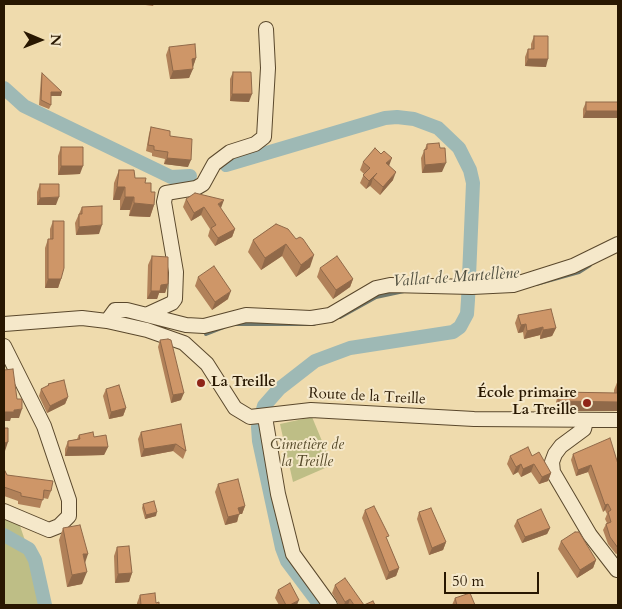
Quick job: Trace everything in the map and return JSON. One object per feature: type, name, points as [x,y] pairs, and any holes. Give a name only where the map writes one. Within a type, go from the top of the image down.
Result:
[{"type":"street","points":[[148,314],[172,303],[175,299],[176,272],[164,196],[169,192],[196,188],[202,184],[214,164],[230,152],[255,144],[264,137],[268,68],[266,28]]},
{"type":"street","points":[[107,320],[115,310],[148,314],[186,325],[204,326],[246,315],[311,318],[330,315],[376,288],[390,285],[472,287],[513,285],[573,266],[618,244]]},
{"type":"street","points":[[4,324],[70,318],[107,320],[147,330],[184,343],[207,364],[235,408],[242,413],[263,417],[292,554],[330,605]]},
{"type":"street","points":[[4,346],[44,426],[69,500],[69,516],[59,526],[49,530],[4,511]]},
{"type":"street","name":"Route de la Treille","points":[[263,417],[311,410],[474,419],[618,420]]},
{"type":"street","points":[[586,421],[584,430],[561,446],[555,454],[552,462],[554,472],[590,536],[617,570]]},
{"type":"green space","name":"Cimetière de la Treille","points":[[312,417],[332,465],[293,482],[280,424]]},
{"type":"green space","points":[[4,518],[18,520],[47,605],[4,605]]},
{"type":"building","points":[[534,36],[548,36],[548,59],[528,59],[528,49],[534,49]]},
{"type":"building","points":[[195,44],[196,58],[192,59],[193,69],[173,71],[169,47]]},
{"type":"building","points":[[233,72],[251,72],[252,94],[232,94]]},
{"type":"building","points":[[42,73],[62,92],[51,92],[51,105],[41,100]]},
{"type":"building","points":[[586,102],[618,102],[618,111],[586,111]]},
{"type":"building","points":[[151,127],[170,131],[170,136],[192,139],[191,160],[167,158],[168,152],[154,150],[154,146],[148,145]]},
{"type":"building","points":[[439,143],[440,148],[445,148],[446,163],[425,165],[424,150],[427,149],[427,144]]},
{"type":"building","points":[[61,147],[83,147],[83,166],[61,166]]},
{"type":"building","points":[[375,148],[381,154],[384,151],[392,158],[386,163],[396,172],[383,187],[373,178],[377,173],[369,181],[363,175],[370,168],[363,162]]},
{"type":"building","points":[[119,170],[134,170],[135,178],[146,178],[145,183],[151,183],[151,192],[155,192],[154,205],[134,203],[134,197],[125,197],[125,187],[117,187]]},
{"type":"building","points":[[40,184],[59,184],[59,197],[40,198]]},
{"type":"building","points":[[195,193],[224,200],[218,204],[235,229],[218,238],[211,228],[216,225],[204,207],[194,213],[186,199]]},
{"type":"building","points":[[102,206],[102,225],[79,227],[79,214],[82,214],[82,207]]},
{"type":"building","points":[[53,221],[64,221],[64,268],[61,279],[48,279],[48,239],[53,239]]},
{"type":"building","points":[[276,224],[288,229],[296,239],[300,237],[303,239],[314,255],[301,265],[286,244],[265,258],[253,240]]},
{"type":"building","points":[[152,256],[168,257],[168,284],[161,285],[160,291],[151,291]]},
{"type":"building","points":[[337,256],[353,279],[336,290],[320,268]]},
{"type":"building","points":[[214,266],[231,291],[215,302],[198,277]]},
{"type":"building","points":[[551,309],[556,328],[543,330],[543,327],[527,331],[526,324],[521,325],[518,315]]},
{"type":"building","points":[[160,340],[171,340],[184,393],[173,395]]},
{"type":"building","points":[[13,369],[17,399],[22,399],[22,409],[14,410],[14,412],[4,412],[4,370]]},
{"type":"building","points":[[64,380],[68,397],[50,406],[41,389],[48,384]]},
{"type":"building","points":[[618,380],[618,402],[559,401],[559,392],[617,393]]},
{"type":"building","points":[[119,385],[126,408],[111,412],[106,389]]},
{"type":"building","points":[[181,424],[186,451],[176,444],[144,449],[141,432]]},
{"type":"building","points":[[4,428],[8,428],[8,442],[4,443]]},
{"type":"building","points":[[93,432],[94,437],[106,435],[108,447],[68,447],[68,441],[80,439],[79,435]]},
{"type":"building","points":[[610,438],[618,464],[618,548],[610,537],[606,524],[611,522],[608,512],[611,510],[608,504],[605,505],[591,465],[578,470],[573,454]]},
{"type":"building","points":[[528,447],[532,456],[539,452],[551,473],[542,477],[534,464],[523,469],[521,464],[516,467],[510,456]]},
{"type":"building","points":[[4,469],[7,475],[53,481],[51,491],[44,490],[43,500],[21,496],[21,493],[4,487]]},
{"type":"building","points":[[238,479],[245,506],[238,508],[240,514],[228,517],[218,484]]},
{"type":"building","points":[[154,501],[157,512],[146,515],[143,504]]},
{"type":"building","points":[[374,506],[389,536],[386,537],[399,568],[389,572],[365,510]]},
{"type":"building","points":[[431,508],[446,542],[432,548],[419,512]]},
{"type":"building","points":[[541,509],[550,528],[525,537],[517,520]]},
{"type":"building","points":[[80,525],[88,554],[83,554],[87,572],[72,575],[63,528]]},
{"type":"building","points":[[575,532],[579,532],[596,560],[580,570],[561,541]]},
{"type":"building","points":[[129,546],[132,573],[118,574],[117,547]]},
{"type":"building","points":[[345,578],[364,605],[354,605],[350,599],[345,602],[335,585]]},
{"type":"building","points":[[290,583],[299,600],[286,605],[278,590]]},
{"type":"building","points":[[155,593],[156,603],[159,602],[159,605],[141,605],[140,595]]},
{"type":"building","points":[[470,593],[475,605],[457,605],[455,598]]},
{"type":"building","points":[[373,601],[375,605],[364,605]]},
{"type":"waterway","points":[[4,88],[24,106],[171,177],[190,176]]},
{"type":"waterway","points":[[226,165],[385,118],[397,117],[414,119],[438,128],[459,148],[470,170],[473,183],[467,314],[460,327],[453,332],[350,348],[315,361],[279,389],[264,406],[258,427],[259,441],[282,548],[287,561],[320,605]]},
{"type":"waterway","name":"Vallat de Martellène","points":[[536,284],[579,272],[590,265]]},
{"type":"waterway","name":"Vallat de Martellène","points":[[340,317],[376,297],[404,291]]},
{"type":"waterway","name":"Vallat de Martellène","points":[[236,324],[314,324]]},
{"type":"waterway","name":"Vallat de Martellène","points":[[206,334],[224,327]]},
{"type":"waterway","points":[[4,535],[29,549],[35,560],[45,605]]},
{"type":"place","name":"La Treille","points":[[201,383]]},
{"type":"place","name":"École primaire La Treille","points":[[587,403]]}]
